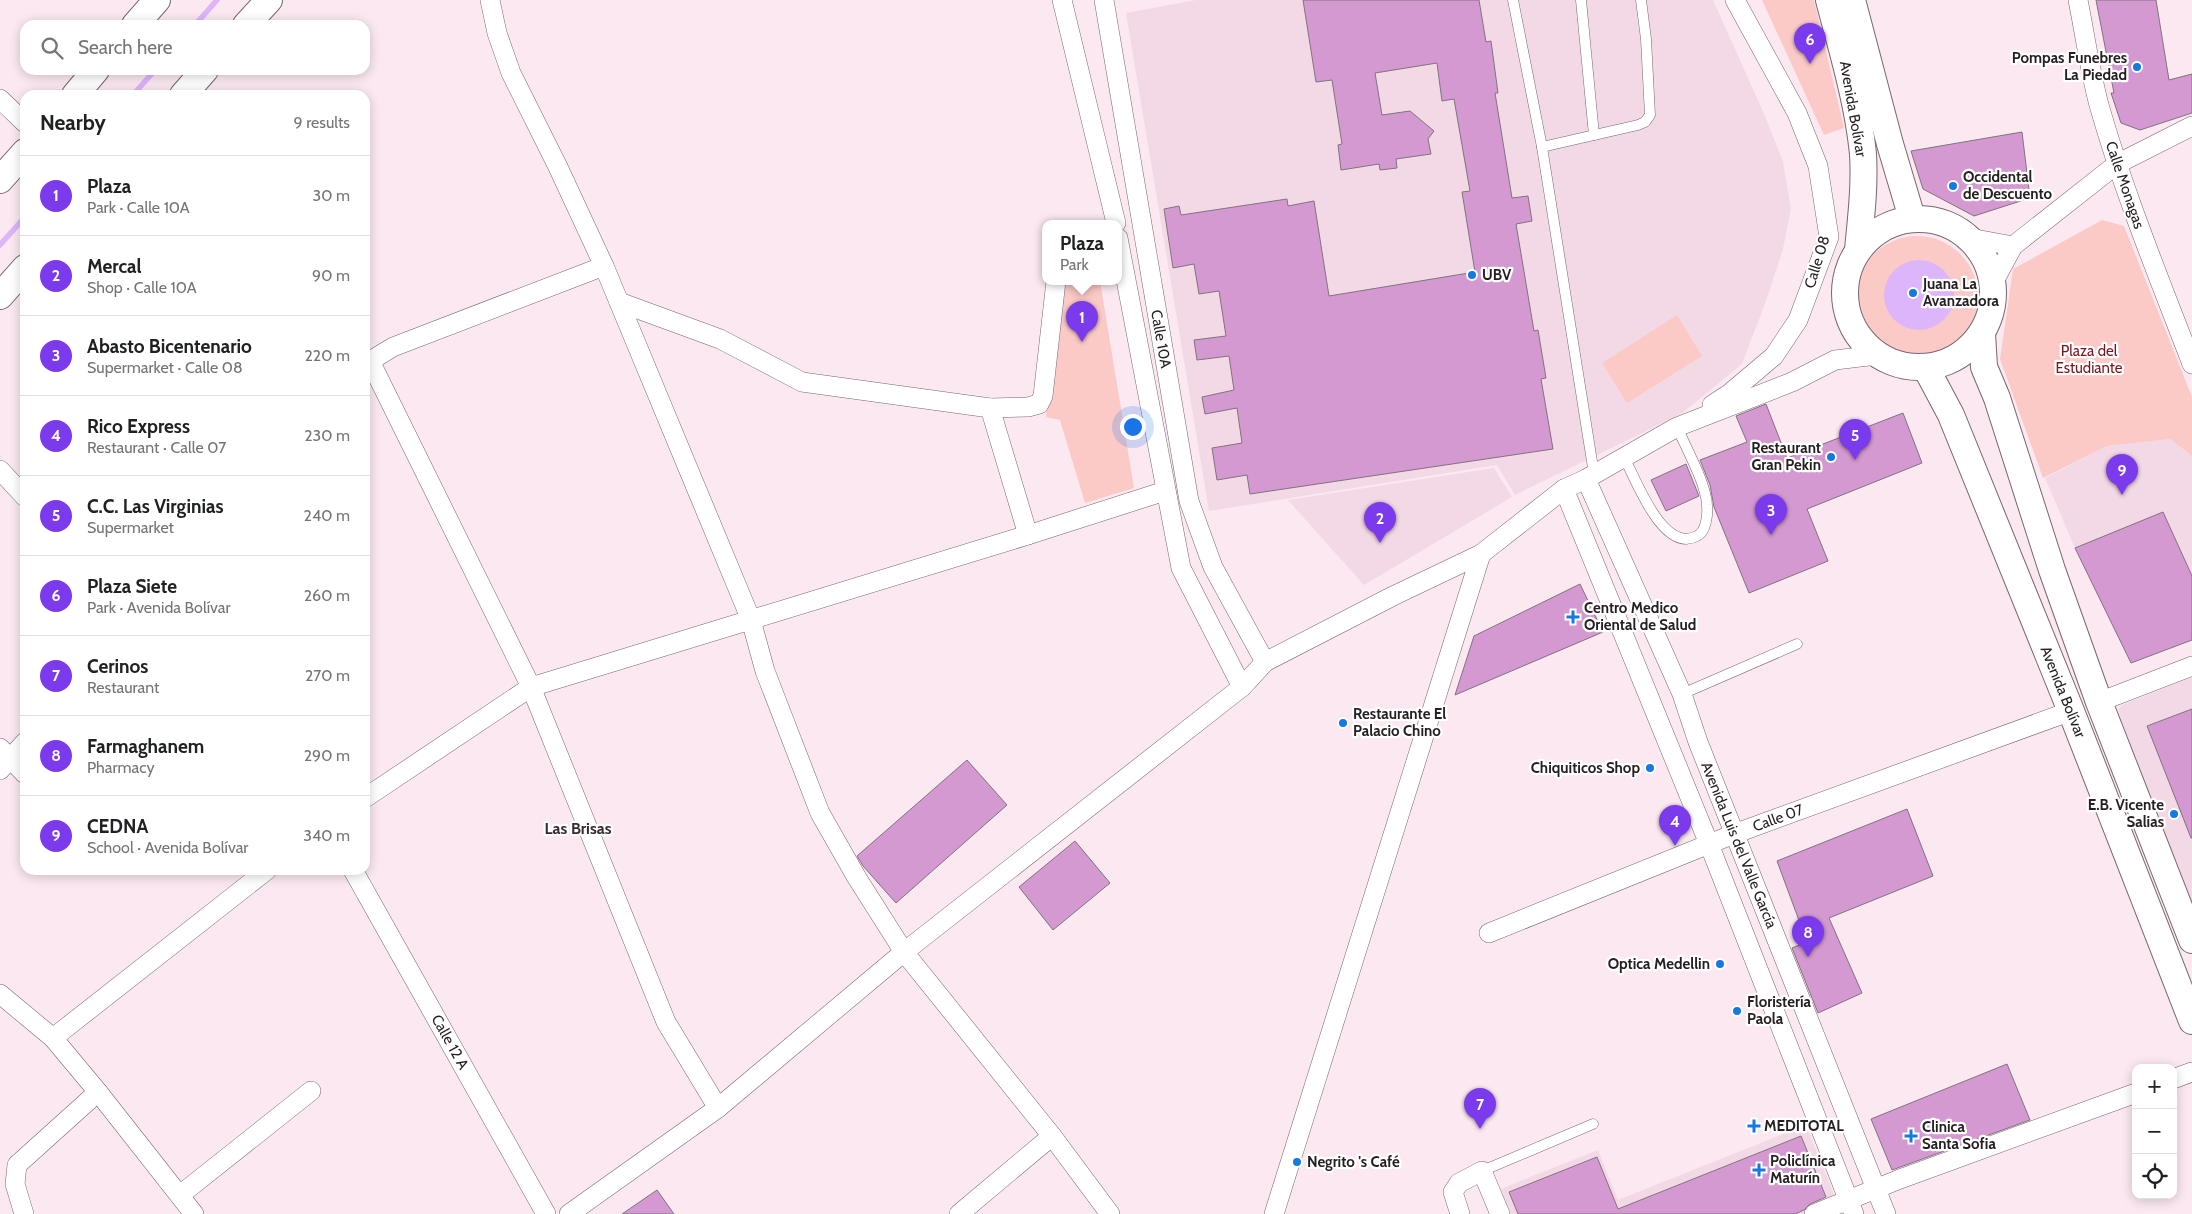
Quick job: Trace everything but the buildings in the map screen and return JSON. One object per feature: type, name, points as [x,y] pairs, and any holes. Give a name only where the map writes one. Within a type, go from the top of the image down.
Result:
[{"type":"street","points":[[139,20],[157,0]]},
{"type":"street","points":[[251,20],[269,0]]},
{"type":"street","points":[[490,0],[496,33],[511,73],[558,167],[604,266],[751,620],[766,671],[820,812],[857,878],[904,952],[1052,1136],[1110,1214]]},
{"type":"street","points":[[1062,0],[1115,220]]},
{"type":"street","name":"Calle 10A","points":[[1104,0],[1189,501],[1213,567],[1265,662]]},
{"type":"street","name":"Calle 08","points":[[1677,427],[1729,394],[1774,356],[1798,320],[1829,237],[1818,166],[1801,122],[1735,0]]},
{"type":"street","name":"Avenida Bolívar","points":[[1829,0],[1851,87],[1863,154],[1863,197],[1858,250]]},
{"type":"street","name":"Avenida Bolívar","points":[[1852,0],[1890,144],[1912,218]]},
{"type":"street","name":"Calle Monagas","points":[[2078,0],[2099,102],[2117,164],[2192,364]]},
{"type":"street","points":[[79,90],[92,75]]},
{"type":"street","points":[[187,90],[201,75]]},
{"type":"street","points":[[0,99],[20,118]]},
{"type":"street","points":[[1993,283],[2014,246],[2117,164],[2192,126]]},
{"type":"street","points":[[0,180],[20,158]]},
{"type":"street","points":[[1970,238],[1985,258],[1993,283],[1994,300],[1990,317],[1982,333],[1968,350],[1948,362],[1926,368],[1900,365],[1877,354],[1860,338],[1856,331],[1849,318],[1844,294],[1847,271],[1858,250],[1873,234],[1885,227],[1912,218],[1943,222],[1970,238],[2014,246]]},
{"type":"street","name":"Calle 10A","points":[[1122,259],[1181,568],[1242,687]]},
{"type":"street","points":[[370,363],[393,347],[604,266]]},
{"type":"street","points":[[0,296],[20,274]]},
{"type":"street","points":[[619,302],[720,339],[802,382],[990,408],[1028,407],[1039,404],[1044,396],[1056,285]]},
{"type":"street","name":"Avenida Bolívar","points":[[1982,333],[1984,367],[1997,398],[2052,570],[2099,702],[2192,940]]},
{"type":"street","points":[[569,1214],[718,1108],[904,952],[1242,687],[1265,662],[1481,554],[1564,489],[1590,477],[1677,427],[1792,382],[1835,360],[1877,354]]},
{"type":"street","points":[[370,368],[531,687],[666,1022],[718,1108]]},
{"type":"street","name":"Avenida Bolívar","points":[[1926,368],[1951,415],[2071,711],[2192,1021]]},
{"type":"street","points":[[990,408],[1028,535]]},
{"type":"street","points":[[0,470],[20,492]]},
{"type":"street","name":"Avenida Luis del Valle García","points":[[1590,477],[1682,694],[1698,742],[1734,834],[1886,1214]]},
{"type":"street","name":"Avenida Luis del Valle García","points":[[1564,489],[1709,844],[1851,1207]]},
{"type":"street","points":[[370,795],[531,687],[1028,535],[1165,490]]},
{"type":"street","points":[[1274,1214],[1481,554]]},
{"type":"street","points":[[2099,702],[2192,666]]},
{"type":"street","name":"Calle 07","points":[[1489,933],[1734,834],[2071,711]]},
{"type":"street","points":[[20,746],[4,758],[20,770]]},
{"type":"street","points":[[53,1038],[261,875]]},
{"type":"street","name":"Calle 12 A","points":[[357,875],[546,1214]]},
{"type":"street","points":[[0,994],[53,1038],[194,1214]]},
{"type":"street","points":[[2177,1078],[2192,1072]]},
{"type":"street","points":[[180,1195],[311,1091]]},
{"type":"street","points":[[24,1214],[15,1184],[18,1165],[98,1092]]},
{"type":"street","points":[[1814,1214],[1851,1207],[1875,1189],[2132,1094]]},
{"type":"street","points":[[959,1214],[1052,1136]]},
{"type":"street","points":[[1460,1214],[1453,1192],[1459,1183],[1482,1171],[1500,1214]]},
{"type":"lane","points":[[1513,0],[1542,147],[1590,477]]},
{"type":"lane","points":[[1581,0],[1594,135]]},
{"type":"lane","points":[[1542,147],[1638,125],[1645,122],[1650,115],[1646,39],[1641,0]]},
{"type":"lane","points":[[1624,457],[1655,518],[1674,537],[1689,540],[1700,535],[1705,526],[1707,505],[1700,478],[1677,427]]},
{"type":"lane","points":[[1682,694],[1796,644]]},
{"type":"lane","points":[[1482,1171],[1593,1124]]},
{"type":"shaded area","name":"UBV","points":[[1196,0],[1713,0],[1765,116],[1783,162],[1791,209],[1783,249],[1742,364],[1681,414],[1515,495],[1497,465],[1209,511],[1126,13]]},
{"type":"shaded area","points":[[1919,260],[1938,266],[1948,276],[1954,295],[1948,314],[1938,324],[1919,330],[1900,324],[1890,314],[1884,295],[1890,276],[1900,266]]},
{"type":"shaded area","points":[[2170,439],[2192,456],[2192,576],[2163,513],[2075,548],[2045,478],[2107,446]]},
{"type":"shaded area","points":[[1494,468],[1512,497],[1364,585],[1288,500]]},
{"type":"shaded area","name":"E.B. Vicente Salias","points":[[2192,677],[2192,907],[2119,714],[2119,709],[2122,705]]},
{"type":"shaded area","name":"Policlínica Maturín","points":[[1806,1125],[1842,1214],[1507,1214],[1498,1190],[1598,1150],[1618,1200]]},
{"type":"green space","points":[[1762,0],[1814,0],[1844,128],[1824,135]]},
{"type":"green space","name":"Plaza del Estudiante","points":[[2102,220],[2124,226],[2192,397],[2192,456],[2170,439],[2107,446],[2043,478],[2000,359],[2013,269]]},
{"type":"green space","points":[[1917,236],[1941,240],[1960,254],[1974,273],[1978,297],[1974,321],[1960,340],[1941,354],[1917,358],[1893,354],[1874,340],[1860,321],[1856,297],[1860,273],[1874,254],[1893,240]]},
{"type":"green space","points":[[1059,285],[1101,285],[1134,488],[1085,503],[1060,420],[1046,417]]},
{"type":"green space","points":[[1677,315],[1702,356],[1627,403],[1602,363]]},
{"type":"waterway","points":[[199,20],[217,0]]},
{"type":"waterway","points":[[137,90],[151,75]]},
{"type":"waterway","points":[[0,245],[20,223]]},
{"type":"place","name":"Plaza Siete","points":[[1810,64]]},
{"type":"place","name":"Pompas Funebres La Piedad","points":[[2137,67]]},
{"type":"place","name":"Occidental de Descuento","points":[[1953,186]]},
{"type":"place","name":"UBV","points":[[1472,275]]},
{"type":"place","name":"Juana La Avanzadora","points":[[1913,293]]},
{"type":"place","name":"Plaza","points":[[1082,342]]},
{"type":"place","name":"Restaurant Gran Pekin","points":[[1831,457]]},
{"type":"place","name":"C.C. Las Virginias","points":[[1855,460]]},
{"type":"place","name":"CEDNA","points":[[2122,495]]},
{"type":"place","name":"Abasto Bicentenario","points":[[1771,535]]},
{"type":"place","name":"Mercal","points":[[1380,543]]},
{"type":"place","name":"Centro Medico Oriental de Salud","points":[[1573,617]]},
{"type":"place","name":"Restaurante El Palacio Chino","points":[[1343,723]]},
{"type":"place","name":"Chiquiticos Shop","points":[[1650,768]]},
{"type":"place","name":"E.B. Vicente Salias","points":[[2174,814]]},
{"type":"place","name":"Rico Express","points":[[1675,846]]},
{"type":"place","name":"Farmaghanem","points":[[1808,957]]},
{"type":"place","name":"Optica Medellin","points":[[1720,964]]},
{"type":"place","name":"Floristería Paola","points":[[1737,1011]]},
{"type":"place","name":"MEDITOTAL","points":[[1754,1126]]},
{"type":"place","name":"Cerinos","points":[[1480,1129]]},
{"type":"place","name":"Clinica Santa Sofia","points":[[1911,1136]]},
{"type":"place","name":"Negrito 's Café","points":[[1297,1162]]},
{"type":"place","name":"Policlínica Maturín","points":[[1759,1170]]},
{"type":"district","name":"Las Brisas","points":[[578,828]]}]
